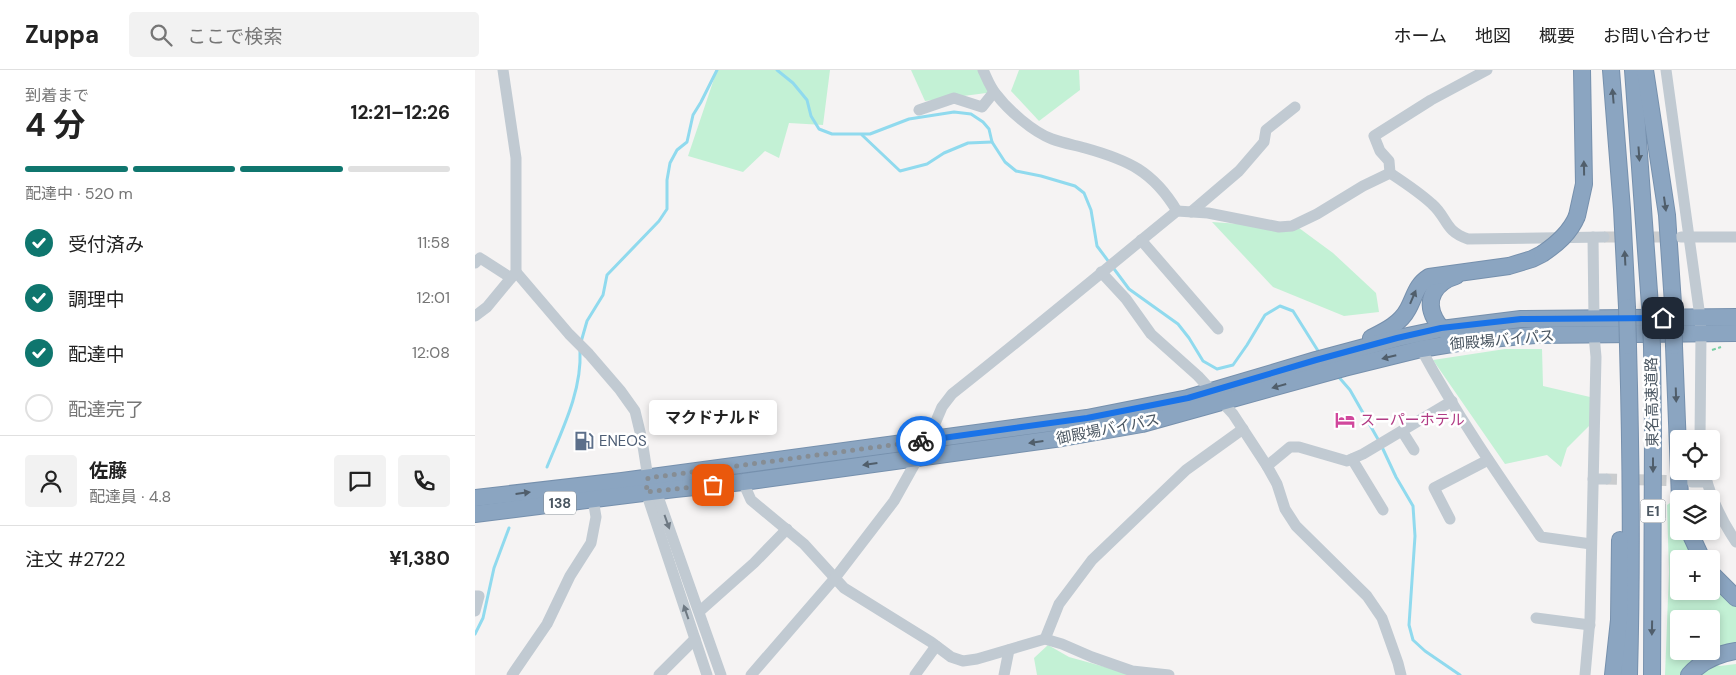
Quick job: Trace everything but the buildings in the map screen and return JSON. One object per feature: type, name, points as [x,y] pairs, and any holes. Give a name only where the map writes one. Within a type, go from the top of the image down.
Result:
[{"type":"highway","points":[[1339,362],[1395,325],[1405,314],[1415,290],[1424,280],[1435,275],[1521,263],[1552,248],[1568,232],[1577,216],[1584,184],[1582,70]]},
{"type":"highway","name":"東名高速道路","points":[[1611,70],[1622,209],[1627,306],[1630,420],[1631,618],[1629,675]]},
{"type":"highway","name":"東名高速道路","points":[[1633,70],[1650,306],[1653,433],[1652,675]]},
{"type":"highway","points":[[1645,70],[1667,215],[1673,304],[1680,490]]},
{"type":"highway","points":[[1478,270],[1448,279],[1435,290],[1430,300],[1430,307],[1434,318],[1441,328],[1446,332],[1457,335],[1495,332],[1535,334]]},
{"type":"highway","name":"御殿場バイパス","points":[[475,498],[743,482],[1062,438],[1133,426],[1224,403],[1326,373],[1339,362],[1397,338],[1441,328],[1521,319],[1594,326],[1700,326],[1736,317]]},
{"type":"highway","name":"御殿場バイパス","points":[[475,514],[593,499],[650,487],[928,440],[1087,418],[1188,398],[1316,360],[1339,362],[1470,341],[1594,326]]},
{"type":"highway","name":"御殿場バイパス","points":[[1700,326],[1732,340]]},
{"type":"highway","points":[[1613,675],[1619,620],[1621,441],[1630,420]]},
{"type":"highway","points":[[1720,573],[1736,582]]},
{"type":"highway","points":[[1720,582],[1736,598]]},
{"type":"highway","points":[[1689,675],[1703,662],[1713,657],[1736,651]]},
{"type":"street","points":[[475,316],[487,307],[513,275],[516,158],[503,70]]},
{"type":"street","points":[[983,70],[994,92],[1006,106],[1029,126],[1051,139],[1127,161],[1148,174],[1177,211]]},
{"type":"street","points":[[1390,173],[1389,161],[1380,152],[1373,136],[1431,100],[1487,70]]},
{"type":"street","points":[[1666,70],[1685,237],[1700,326],[1700,430]]},
{"type":"street","points":[[919,110],[954,98],[982,107],[994,92]]},
{"type":"street","points":[[1191,212],[1239,171],[1264,142],[1266,130],[1295,107]]},
{"type":"street","points":[[751,675],[835,578],[894,501],[928,440],[942,407],[952,394],[1037,327],[1101,272],[1177,211],[1208,214],[1279,226],[1293,226],[1363,186],[1390,173]]},
{"type":"street","points":[[1390,173],[1416,190],[1434,206],[1451,230],[1458,236],[1468,239],[1599,237],[1594,326],[1596,357],[1590,625],[1585,675]]},
{"type":"street","points":[[1685,237],[1736,237]]},
{"type":"street","points":[[1141,240],[1218,330]]},
{"type":"street","points":[[475,262],[480,258],[513,275],[589,354],[620,390],[635,411],[650,487],[707,675]]},
{"type":"street","points":[[1101,272],[1126,299],[1151,334],[1198,376],[1224,403],[1267,466],[1277,484],[1285,509],[1296,526],[1367,596],[1383,618],[1401,675]]},
{"type":"street","points":[[1421,349],[1436,378],[1488,460],[1541,537],[1591,544]]},
{"type":"street","points":[[1267,466],[1290,447],[1299,446],[1347,461],[1363,454],[1452,401]]},
{"type":"street","points":[[1045,639],[1059,604],[1092,560],[1186,470],[1243,429]]},
{"type":"street","points":[[1402,431],[1413,450]]},
{"type":"street","points":[[1352,459],[1383,510]]},
{"type":"street","points":[[1451,519],[1434,488],[1488,460]]},
{"type":"street","points":[[1593,479],[1606,479]]},
{"type":"street","points":[[1692,482],[1698,480]]},
{"type":"street","points":[[1707,480],[1723,521],[1736,542]]},
{"type":"street","points":[[743,482],[751,500],[804,544],[844,588],[951,657],[963,661],[1045,639],[1132,671],[1169,675]]},
{"type":"street","points":[[650,487],[700,611],[721,675]]},
{"type":"street","points":[[512,675],[547,624],[570,576],[591,543],[596,517],[593,499]]},
{"type":"street","points":[[700,611],[754,563],[787,529]]},
{"type":"street","points":[[475,596],[479,596],[475,611]]},
{"type":"street","points":[[1536,618],[1590,625]]},
{"type":"street","points":[[659,675],[695,639]]},
{"type":"street","points":[[915,675],[936,646]]},
{"type":"street","points":[[1004,675],[1009,650]]},
{"type":"path","points":[[1712,350],[1732,340]]},
{"type":"green space","points":[[717,70],[830,70],[823,125],[789,123],[779,158],[765,151],[743,172],[688,156]]},
{"type":"green space","points":[[911,70],[981,70],[994,92],[925,101]]},
{"type":"green space","points":[[1019,70],[1079,70],[1080,90],[1039,121],[1011,91]]},
{"type":"green space","points":[[1212,222],[1299,228],[1333,253],[1376,293],[1379,312],[1344,316],[1273,287]]},
{"type":"green space","points":[[1505,349],[1542,349],[1543,386],[1590,397],[1590,425],[1567,448],[1561,467],[1547,455],[1505,464],[1433,360]]},
{"type":"green space","points":[[1670,503],[1670,540],[1686,540],[1692,550],[1670,550],[1670,600],[1720,600],[1720,588],[1736,603],[1736,645],[1720,648],[1720,610],[1670,610],[1670,660],[1698,660],[1681,675],[1665,675],[1669,572],[1667,505]]},
{"type":"green space","points":[[1048,645],[1069,657],[1134,675],[1037,675],[1034,658]]},
{"type":"green space","points":[[1716,664],[1720,666],[1736,664],[1736,675],[1699,675]]},
{"type":"waterway","points":[[581,342],[587,321],[603,295],[607,275],[659,221],[667,209],[667,180],[670,163],[677,150],[687,142],[693,115],[717,70]]},
{"type":"waterway","points":[[777,70],[793,83],[807,100],[811,116],[819,129],[832,134],[870,134],[909,119],[954,112],[971,114],[983,122],[989,129],[992,142],[1005,162],[1016,171],[1075,186],[1084,193],[1091,210],[1097,246],[1129,289],[1178,324],[1203,361],[1217,369],[1233,365],[1265,315],[1280,306],[1293,311],[1320,354]]},
{"type":"waterway","points":[[862,135],[900,171],[927,164],[944,153],[968,143],[992,142]]},
{"type":"waterway","points":[[547,467],[565,425],[574,396],[578,381],[580,351]]},
{"type":"waterway","points":[[1337,375],[1350,390],[1379,441]]},
{"type":"waterway","points":[[1382,447],[1396,477],[1413,506],[1415,536],[1409,625],[1413,640],[1425,651],[1460,675]]},
{"type":"waterway","points":[[475,634],[483,618],[494,568],[509,528]]},
{"type":"tunnel","points":[[1604,237],[1674,237]]},
{"type":"tunnel","points":[[1606,479],[1687,481]]},
{"type":"way so far","points":[[713,485],[646,492],[648,478],[921,441]]},
{"type":"place","name":"スーパーホテル","points":[[1345,420]]},
{"type":"place","name":"ENEOS","points":[[584,441]]},
{"type":"place","name":"マクドナルド","points":[[713,485]]},
{"type":"route","points":[[921,441],[1087,418],[1188,398],[1316,360],[1441,328],[1521,319],[1663,318]]}]
